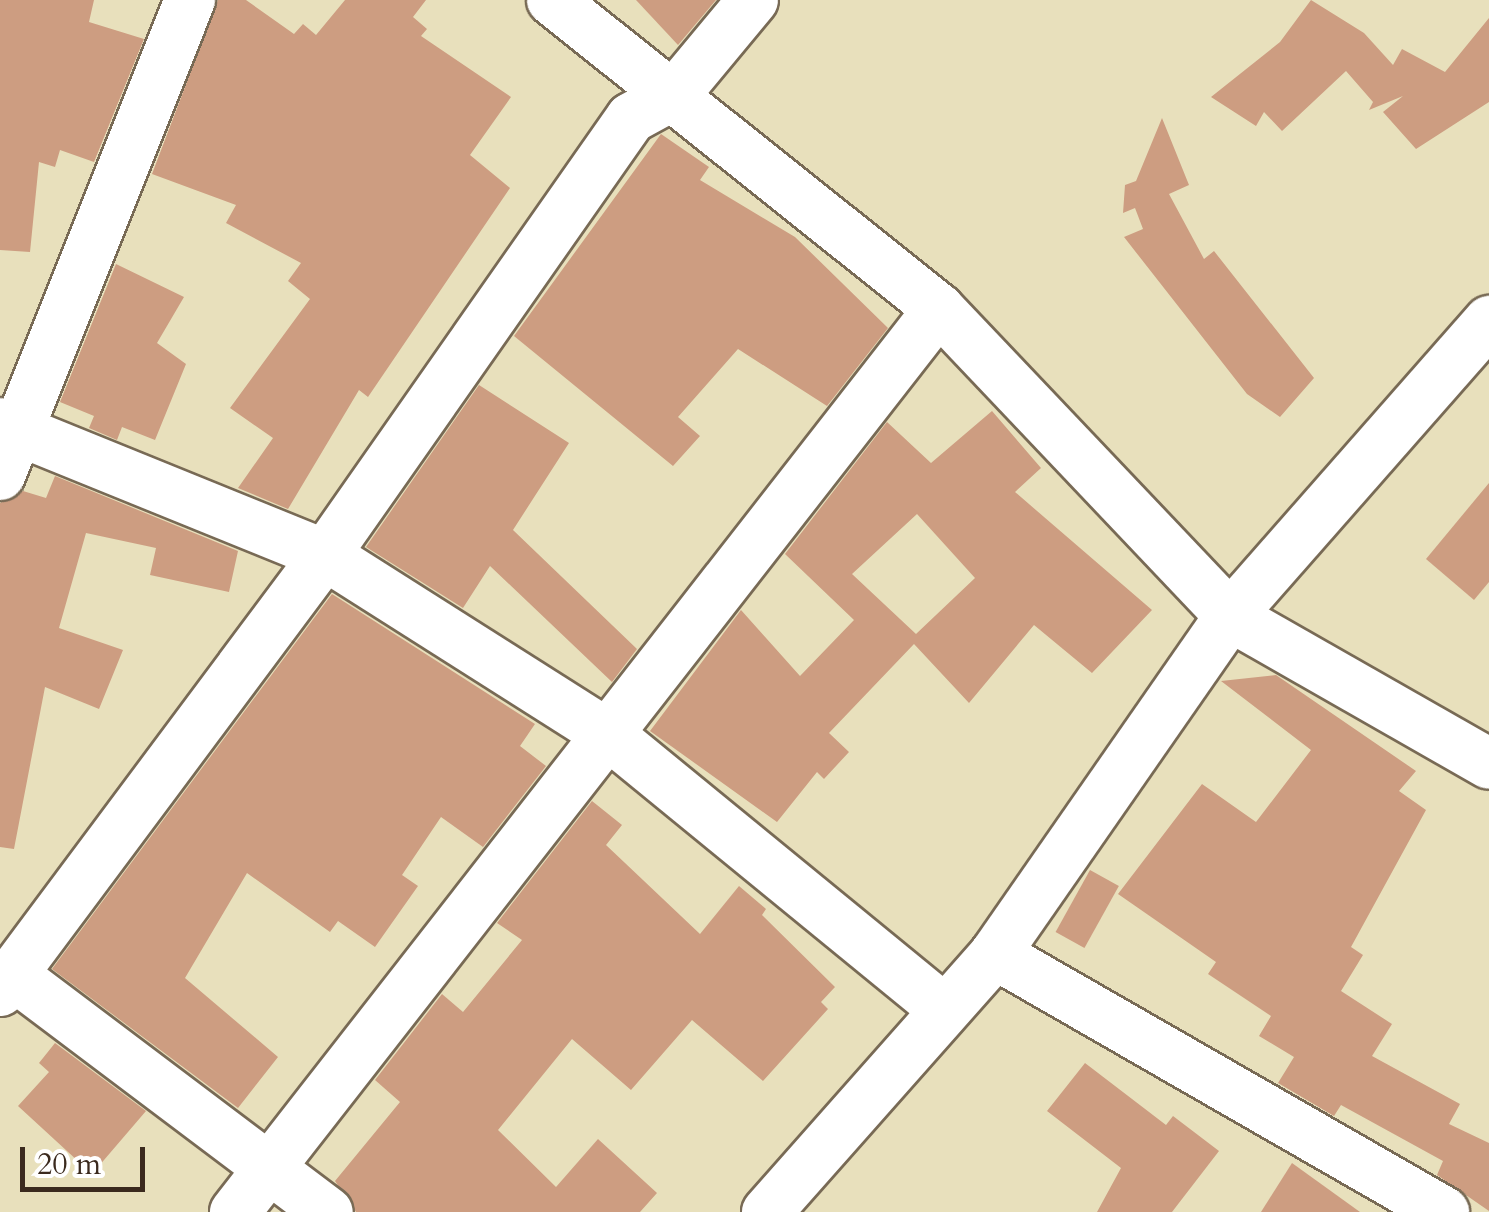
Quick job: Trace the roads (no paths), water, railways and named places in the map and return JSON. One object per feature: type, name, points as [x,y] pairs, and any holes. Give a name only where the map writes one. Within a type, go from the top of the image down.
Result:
[{"type":"street","points":[[0,475],[10,425],[190,0]]},
{"type":"street","points":[[552,0],[675,94],[939,308],[1230,616],[1489,764]]},
{"type":"street","points":[[328,1212],[6,983],[325,555],[632,118],[675,94],[753,0]]},
{"type":"street","points":[[235,1212],[939,308]]},
{"type":"street","points":[[791,1204],[994,954],[1230,616],[1489,321]]},
{"type":"street","points":[[10,425],[325,555],[610,735],[946,1010]]},
{"type":"street","points":[[994,954],[1444,1212]]}]
